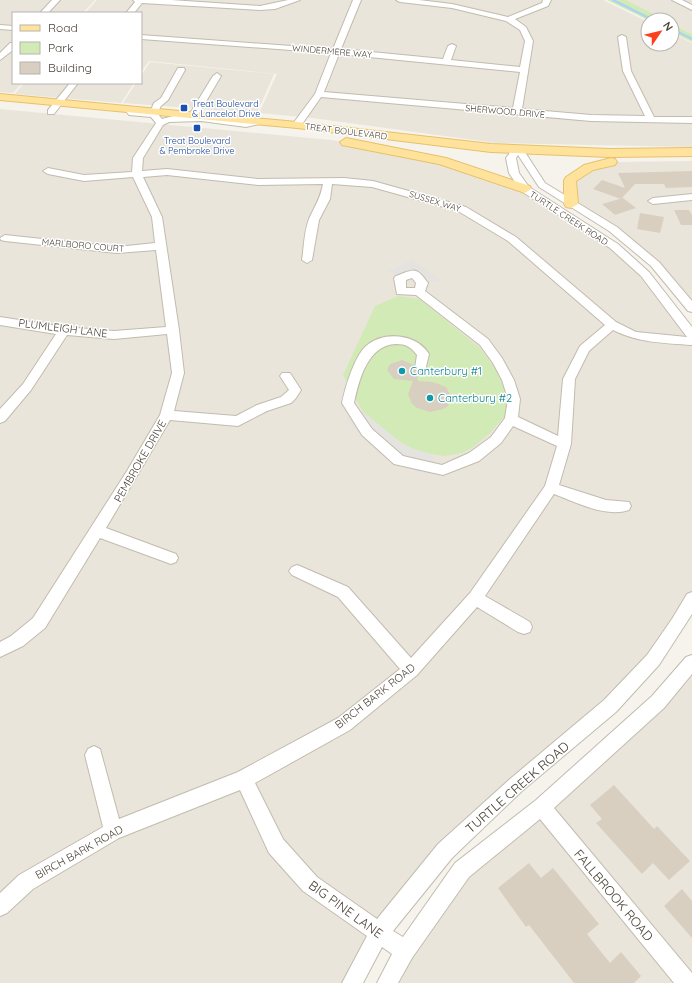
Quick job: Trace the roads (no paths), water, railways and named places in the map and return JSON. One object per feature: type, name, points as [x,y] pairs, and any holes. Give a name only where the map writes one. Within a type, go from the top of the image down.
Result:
[{"type":"main road","name":"TREAT BOULEVARD","points":[[0,97],[129,110],[160,116],[331,140],[514,153],[692,152]]},
{"type":"main road","name":"TREAT BOULEVARD","points":[[0,109],[193,116],[491,148],[514,153],[527,159],[611,162],[692,162]]},
{"type":"main road","points":[[331,140],[442,161],[525,189]]},
{"type":"main road","points":[[571,204],[570,180],[580,170],[597,164],[611,162]]},
{"type":"street","points":[[45,12],[56,0]]},
{"type":"street","points":[[137,0],[260,8],[272,7],[296,0]]},
{"type":"street","points":[[131,12],[140,0]]},
{"type":"street","points":[[297,126],[319,94],[357,0]]},
{"type":"street","points":[[400,0],[423,1],[509,19],[523,29],[529,41],[516,112]]},
{"type":"street","points":[[509,19],[545,4],[547,0]]},
{"type":"street","points":[[676,0],[692,8]]},
{"type":"street","points":[[0,27],[12,28]]},
{"type":"street","name":"WINDERMERE WAY","points":[[142,37],[336,51],[447,61],[523,70]]},
{"type":"street","points":[[622,37],[627,71],[651,120]]},
{"type":"street","points":[[0,58],[12,46]]},
{"type":"street","points":[[447,61],[452,46]]},
{"type":"street","points":[[137,175],[138,158],[167,105],[164,100],[181,70]]},
{"type":"street","points":[[193,116],[217,76]]},
{"type":"street","points":[[51,112],[73,84]]},
{"type":"street","name":"SHERWOOD DRIVE","points":[[319,94],[591,118],[692,120]]},
{"type":"street","points":[[160,116],[165,119],[179,117],[246,124],[256,122]]},
{"type":"street","name":"TURTLE CREEK ROAD","points":[[514,153],[514,173],[525,189],[582,224],[614,246],[645,274],[692,335]]},
{"type":"street","name":"TURTLE CREEK ROAD","points":[[527,159],[534,175],[542,185],[613,229],[655,264],[692,308]]},
{"type":"street","name":"SUSSEX WAY","points":[[48,171],[84,178],[167,172],[258,182],[328,181],[373,184],[462,209],[493,226],[512,239],[612,325],[633,335],[648,338],[692,341]]},
{"type":"street","name":"PEMBROKE DRIVE","points":[[0,650],[17,641],[39,623],[98,531],[166,415],[178,373],[173,330],[157,217],[137,175]]},
{"type":"street","points":[[307,260],[314,220],[325,199],[328,181]]},
{"type":"street","points":[[653,201],[692,197]]},
{"type":"street","name":"MARLBORO COURT","points":[[5,238],[118,250],[160,246]]},
{"type":"street","points":[[419,292],[484,342],[508,380],[514,399],[511,418],[496,440],[474,457],[443,470],[399,460],[367,432],[348,404],[349,392],[369,350],[382,342],[399,341],[415,345],[423,354],[421,368]]},
{"type":"street","name":"PLUMLEIGH LANE","points":[[0,322],[64,331],[114,334],[173,330]]},
{"type":"street","name":"BIRCH BARK ROAD","points":[[0,906],[26,882],[113,831],[244,779],[344,724],[411,670],[475,598],[551,488],[564,444],[569,379],[584,349],[612,325]]},
{"type":"street","points":[[0,418],[27,387],[64,331]]},
{"type":"street","points":[[166,415],[238,421],[262,408],[286,400],[292,396],[295,390],[286,376]]},
{"type":"street","points":[[511,418],[564,444]]},
{"type":"street","points":[[551,488],[606,506],[624,506]]},
{"type":"street","points":[[98,531],[170,558]]},
{"type":"street","points":[[297,571],[343,592],[411,670]]},
{"type":"street","points":[[475,598],[524,627]]},
{"type":"street","name":"TURTLE CREEK ROAD","points":[[352,983],[379,933],[445,851],[516,785],[610,706],[653,660],[678,624],[692,599]]},
{"type":"street","points":[[388,983],[405,951],[462,870],[542,806],[658,702],[692,662]]},
{"type":"street","points":[[94,755],[113,831]]},
{"type":"street","name":"BIG PINE LANE","points":[[244,779],[276,846],[310,884],[405,951]]},
{"type":"street","name":"FALLBROOK ROAD","points":[[542,806],[552,821],[687,983]]},
{"type":"waterway","points":[[613,0],[640,14]]},
{"type":"waterway","points":[[680,33],[692,39]]},
{"type":"place","name":"Treat Boulevard & Lancelot Drive","points":[[184,108]]},
{"type":"place","name":"Treat Boulevard & Pembroke Drive","points":[[197,128]]},
{"type":"place","name":"Canterbury #1","points":[[402,371]]},
{"type":"place","name":"Canterbury #2","points":[[430,398]]}]
